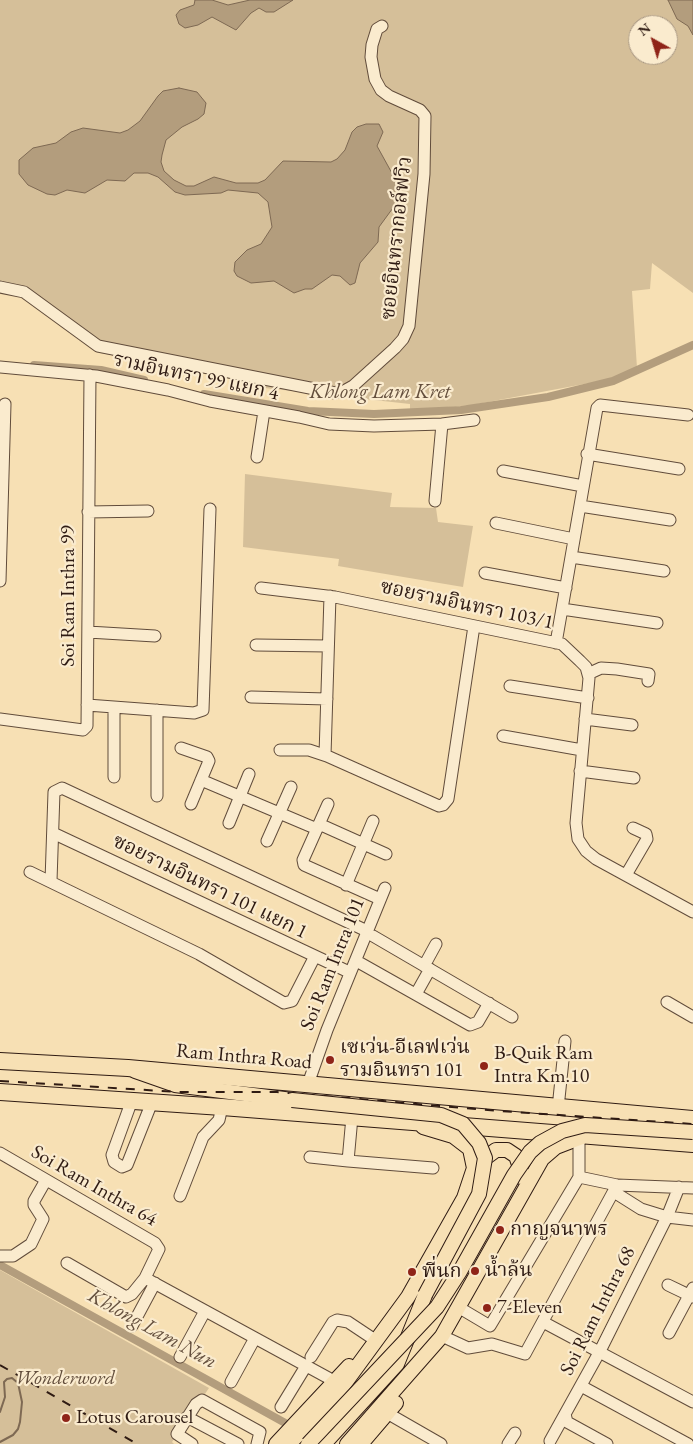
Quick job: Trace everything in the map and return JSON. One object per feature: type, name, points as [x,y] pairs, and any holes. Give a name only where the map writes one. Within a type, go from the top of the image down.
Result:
[{"type":"highway","name":"Ram Inthra Road","points":[[0,1061],[128,1068],[693,1119]]},
{"type":"highway","points":[[0,1092],[493,1127],[582,1137],[693,1144]]},
{"type":"highway","points":[[493,1127],[494,1102]]},
{"type":"highway","points":[[526,1131],[529,1105]]},
{"type":"highway","points":[[607,1138],[604,1126],[616,1112]]},
{"type":"main road","points":[[128,1068],[151,1078],[175,1085],[292,1100],[441,1115],[463,1124],[479,1143],[485,1158],[479,1194],[425,1295],[397,1364],[377,1394],[334,1444]]},
{"type":"main road","points":[[401,1121],[453,1136],[470,1149],[474,1168]]},
{"type":"main road","points":[[308,1444],[437,1307],[459,1273],[514,1175],[530,1152],[562,1131],[586,1125],[693,1132]]},
{"type":"main road","points":[[361,1444],[387,1413],[442,1336],[536,1168],[549,1152],[560,1144],[582,1137]]},
{"type":"main road","points":[[289,1444],[334,1398],[408,1297],[464,1198],[474,1168],[488,1154],[496,1150],[507,1150],[516,1156],[521,1170],[521,1193]]},
{"type":"main road","points":[[347,1444],[442,1336]]},
{"type":"main road","points":[[276,1444],[334,1381],[372,1345]]},
{"type":"main road","points":[[324,1444],[397,1364]]},
{"type":"street","name":"ซอยอินทรากอล์ฟวิว","points":[[0,287],[24,292],[98,346],[335,393],[353,386],[395,348],[403,339],[409,326],[424,174],[425,116],[420,110],[389,96],[381,90],[375,79],[371,57],[372,45],[377,29],[382,26]]},
{"type":"street","name":"รามอินทรา 99 แยก 4","points":[[0,367],[90,375],[345,426],[442,424],[474,420]]},
{"type":"street","name":"Soi Ram Inthra 99","points":[[0,719],[83,730],[87,726],[90,375]]},
{"type":"street","points":[[0,580],[5,404]]},
{"type":"street","points":[[556,643],[595,411],[600,405],[688,415]]},
{"type":"street","points":[[257,457],[264,411]]},
{"type":"street","points":[[435,501],[442,424]]},
{"type":"street","points":[[587,454],[679,469]]},
{"type":"street","points":[[503,471],[583,486]]},
{"type":"street","points":[[580,506],[670,520]]},
{"type":"street","points":[[87,705],[194,713],[203,710],[210,509]]},
{"type":"street","points":[[88,512],[148,511]]},
{"type":"street","points":[[496,523],[574,538]]},
{"type":"street","points":[[571,557],[664,571]]},
{"type":"street","points":[[485,573],[566,588]]},
{"type":"street","name":"ซอยรามอินทรา 103/1","points":[[260,588],[330,596],[562,644],[580,661],[588,674]]},
{"type":"street","points":[[325,755],[330,596]]},
{"type":"street","points":[[562,609],[657,623]]},
{"type":"street","points":[[280,750],[309,750],[325,755],[439,806],[446,803],[474,626]]},
{"type":"street","points":[[88,632],[155,636]]},
{"type":"street","points":[[256,645],[328,646]]},
{"type":"street","points":[[648,682],[649,674],[617,669],[601,668],[588,674],[588,698],[576,823],[578,839],[586,851],[596,859],[693,912]]},
{"type":"street","points":[[510,686],[588,698]]},
{"type":"street","points":[[251,697],[327,699]]},
{"type":"street","points":[[114,707],[114,777]]},
{"type":"street","points":[[157,796],[158,710]]},
{"type":"street","points":[[585,719],[632,725]]},
{"type":"street","points":[[503,736],[582,750]]},
{"type":"street","points":[[181,748],[208,759],[191,804]]},
{"type":"street","points":[[580,771],[634,778]]},
{"type":"street","points":[[228,823],[249,774]]},
{"type":"street","points":[[201,780],[279,813],[318,826],[386,854]]},
{"type":"street","points":[[267,841],[291,787]]},
{"type":"street","points":[[51,881],[55,834],[54,792],[62,788],[370,934],[512,1017]]},
{"type":"street","points":[[328,804],[303,860],[304,865],[380,899]]},
{"type":"street","points":[[346,885],[373,821]]},
{"type":"street","points":[[626,875],[647,839],[646,834],[633,828]]},
{"type":"street","name":"ซอยรามอินทรา 101 แยก 1","points":[[55,834],[314,958],[349,972]]},
{"type":"street","points":[[30,872],[199,954],[284,1003],[292,1001],[314,958]]},
{"type":"street","name":"Soi Ram Intra 101","points":[[308,1084],[349,972],[370,934],[385,888]]},
{"type":"street","points":[[416,994],[436,944]]},
{"type":"street","points":[[360,963],[470,1025],[478,1022],[489,1003]]},
{"type":"street","points":[[666,1002],[693,1017]]},
{"type":"street","points":[[558,1108],[565,1041]]},
{"type":"street","points":[[132,1100],[112,1155],[114,1162],[122,1167],[127,1165],[152,1102]]},
{"type":"street","points":[[180,1196],[203,1137],[219,1120],[222,1107]]},
{"type":"street","points":[[348,1161],[352,1117]]},
{"type":"street","points":[[458,1307],[490,1326],[579,1177],[582,1137]]},
{"type":"street","name":"Soi Ram Inthra 64","points":[[0,1153],[157,1246],[159,1253],[150,1281],[126,1297],[67,1263]]},
{"type":"street","points":[[310,1157],[433,1168]]},
{"type":"street","points":[[579,1177],[616,1189],[693,1188]]},
{"type":"street","points":[[0,1256],[13,1256],[31,1244],[43,1219],[34,1205],[34,1201],[46,1180]]},
{"type":"street","name":"Soi Ram Inthra 68","points":[[550,1441],[566,1418],[667,1217],[679,1187]]},
{"type":"street","points":[[616,1189],[641,1209],[667,1217],[693,1220]]},
{"type":"street","points":[[442,1336],[468,1348],[492,1344],[525,1354],[616,1189]]},
{"type":"street","points":[[132,1326],[150,1281],[255,1338],[308,1361],[334,1381]]},
{"type":"street","points":[[668,1285],[692,1294],[669,1333]]},
{"type":"street","points":[[180,1357],[206,1311]]},
{"type":"street","points":[[281,1407],[333,1322],[337,1320],[348,1322],[372,1345]]},
{"type":"street","points":[[543,1322],[693,1402]]},
{"type":"street","points":[[231,1382],[255,1338]]},
{"type":"street","points":[[581,1386],[688,1444]]},
{"type":"street","points":[[192,1444],[177,1436],[198,1402],[207,1402],[260,1432],[257,1444]]},
{"type":"street","points":[[387,1413],[441,1444]]},
{"type":"street","points":[[187,1417],[238,1444]]},
{"type":"street","points":[[566,1418],[607,1444]]},
{"type":"street","points":[[508,1444],[515,1433]]},
{"type":"green space","points":[[0,0],[693,0],[693,293],[652,263],[650,289],[632,291],[637,368],[611,379],[472,405],[410,410],[410,404],[265,388],[203,372],[100,353],[29,291],[0,283]]},
{"type":"green space","points":[[245,474],[392,493],[390,507],[436,508],[438,522],[473,526],[463,587],[338,566],[339,559],[243,547]]},
{"type":"green space","name":"Wonderword","points":[[0,1270],[209,1388],[172,1442],[174,1444],[0,1444]]},
{"type":"shaded area","points":[[195,0],[212,0],[228,5],[250,0],[293,0],[274,12],[266,12],[259,8],[251,13],[236,30],[212,17],[198,25],[185,28],[179,24],[176,15],[180,10],[194,5]]},
{"type":"shaded area","points":[[668,0],[693,0],[693,35],[688,26],[678,20],[678,15],[675,15]]},
{"type":"shaded area","points":[[179,88],[197,92],[206,103],[204,114],[182,127],[166,140],[162,155],[161,162],[164,171],[174,180],[186,186],[194,186],[214,177],[236,183],[258,183],[265,180],[283,161],[331,162],[337,159],[345,150],[352,132],[357,127],[366,124],[379,124],[383,132],[377,146],[393,175],[398,189],[398,201],[379,227],[378,242],[360,263],[355,283],[350,285],[340,276],[332,275],[312,289],[305,289],[294,293],[274,281],[251,283],[237,276],[234,271],[235,262],[247,250],[261,244],[272,227],[268,202],[258,193],[228,190],[221,193],[185,195],[175,192],[158,177],[148,173],[134,173],[125,181],[107,180],[85,193],[67,190],[55,195],[47,194],[28,185],[19,174],[19,160],[33,148],[56,143],[71,132],[83,128],[120,133],[128,130],[140,121],[163,91]]},
{"type":"waterway","name":"Khlong Lam Kret","points":[[204,394],[308,411],[374,414],[461,410],[548,397],[613,381],[693,345]]},
{"type":"waterway","name":"Khlong Lam Kret","points":[[34,365],[101,370],[144,380]]},
{"type":"waterway","name":"Khlong Lam Nun","points":[[0,1265],[287,1424]]},
{"type":"waterway","points":[[0,1412],[5,1397],[4,1382],[12,1378],[18,1383],[22,1402],[20,1422],[18,1429],[13,1435],[0,1442]]},
{"type":"railway","points":[[0,1081],[179,1092],[277,1092],[499,1111],[693,1124]]},
{"type":"railway","points":[[0,1365],[137,1444]]},
{"type":"place","name":"เซเว่น-อีเลฟเว่น รามอินทรา 101","points":[[330,1060]]},
{"type":"place","name":"B-Quik Ram Intra Km.10","points":[[484,1066]]},
{"type":"place","name":"กาญจนาพร","points":[[500,1230]]},
{"type":"place","name":"น้ำล้น","points":[[475,1271]]},
{"type":"place","name":"พี่นก","points":[[412,1272]]},
{"type":"place","name":"7-Eleven","points":[[487,1308]]},
{"type":"place","name":"Lotus Carousel","points":[[66,1418]]}]
